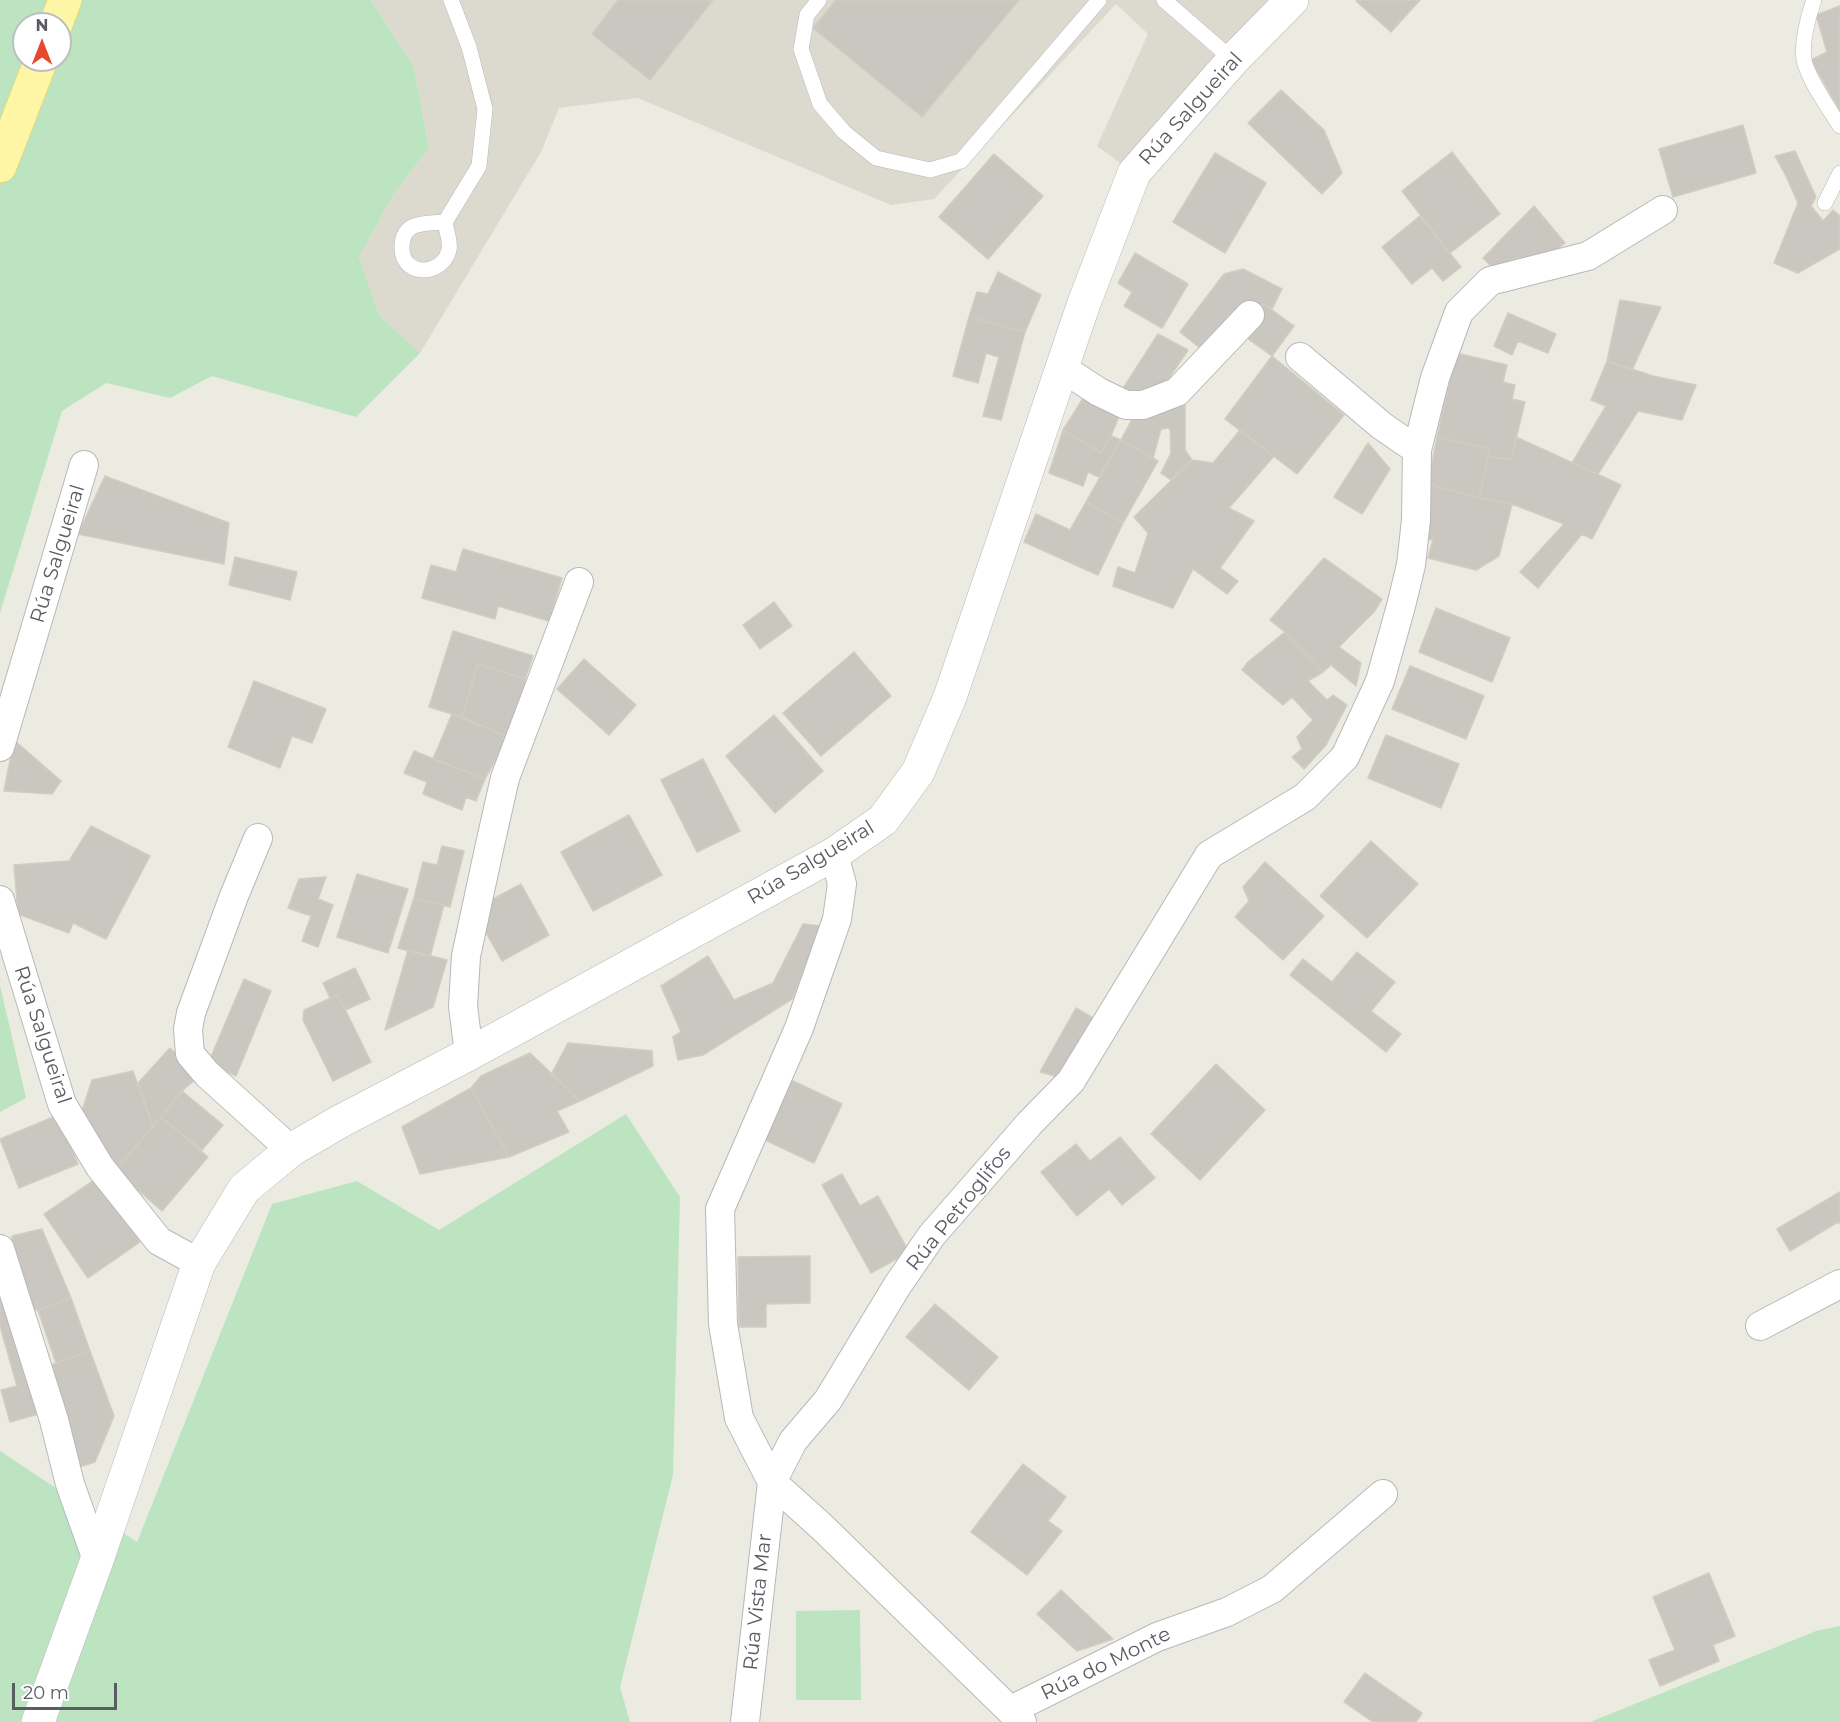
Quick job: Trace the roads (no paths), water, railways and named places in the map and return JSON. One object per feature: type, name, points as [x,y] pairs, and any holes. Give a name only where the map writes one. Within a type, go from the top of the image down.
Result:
[{"type":"main road","points":[[0,166],[37,72]]},
{"type":"street","name":"Rúa Salgueiral","points":[[38,1722],[97,1560],[199,1263],[244,1189],[291,1149],[834,854],[883,820],[918,772],[950,698],[1084,303],[1134,173],[1233,60],[1292,0]]},
{"type":"street","name":"Rúa Petroglifos","points":[[772,1482],[793,1441],[828,1400],[897,1286],[932,1235],[1029,1124],[1071,1081],[1209,855],[1305,797],[1345,757],[1380,681],[1411,565],[1416,520],[1417,450],[1435,378],[1459,312],[1490,281],[1588,256],[1663,210]]},
{"type":"street","points":[[1062,368],[1099,392],[1126,405],[1143,405],[1178,392],[1250,315]]},
{"type":"street","points":[[1300,357],[1382,426],[1417,450]]},
{"type":"street","name":"Rúa Salgueiral","points":[[0,747],[84,465]]},
{"type":"street","points":[[469,1054],[463,1006],[466,956],[493,829],[505,778],[579,582]]},
{"type":"street","points":[[258,838],[191,1013],[188,1029],[190,1054],[207,1074],[291,1149]]},
{"type":"street","points":[[772,1482],[739,1418],[723,1324],[720,1209],[799,1028],[837,919],[842,884],[834,854]]},
{"type":"street","name":"Rúa Salgueiral","points":[[0,900],[62,1104],[100,1167],[159,1240],[199,1263]]},
{"type":"street","points":[[0,1249],[54,1420],[70,1484],[97,1560]]},
{"type":"street","points":[[1760,1326],[1840,1284]]},
{"type":"street","name":"Rúa do Monte","points":[[772,1482],[822,1527],[1017,1716],[1157,1637],[1227,1612],[1272,1589],[1383,1494]]},
{"type":"street","name":"Rúa Vista Mar","points":[[744,1722],[772,1482]]},
{"type":"lane","points":[[445,222],[479,166],[485,109],[469,47],[451,0]]},
{"type":"lane","points":[[819,0],[807,15],[801,49],[820,104],[844,132],[876,158],[930,170],[961,161],[1100,0]]},
{"type":"lane","points":[[1164,0],[1233,60]]},
{"type":"lane","points":[[1814,0],[1804,34],[1804,63],[1840,126]]},
{"type":"lane","points":[[1825,203],[1840,173]]}]
